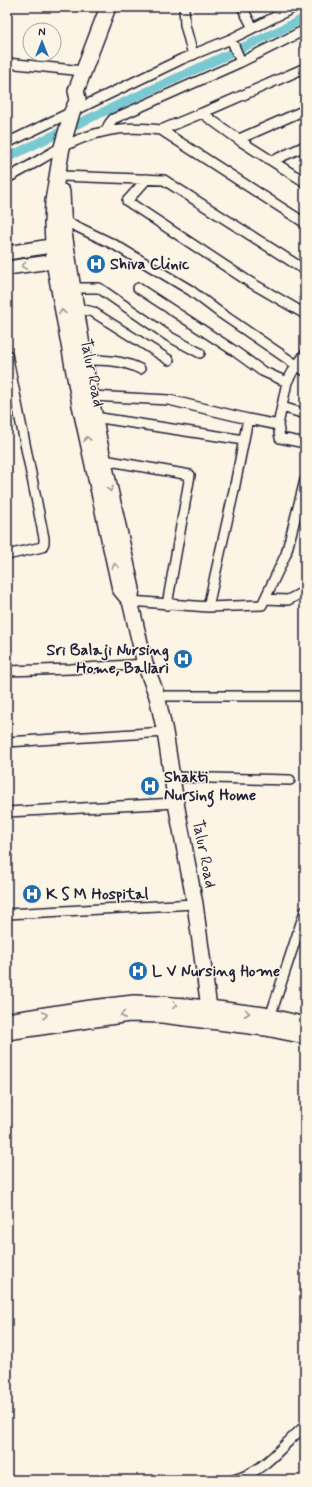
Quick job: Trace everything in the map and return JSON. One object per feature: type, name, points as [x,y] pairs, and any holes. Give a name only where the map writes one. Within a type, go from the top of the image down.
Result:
[{"type":"main road","name":"Talur Road","points":[[75,106],[76,91],[108,7]]},
{"type":"main road","name":"Talur Road","points":[[119,7],[92,75],[75,106],[62,147],[53,201],[80,405],[118,582],[120,589],[130,602]]},
{"type":"main road","name":"Talur Road","points":[[59,245],[63,220],[62,147]]},
{"type":"main road","name":"Talur Road","points":[[61,260],[73,288],[94,417],[132,589],[130,602],[145,664],[157,696],[165,732],[176,803],[195,904],[209,1015]]},
{"type":"main road","points":[[7,1021],[134,1003],[160,1004],[305,1036]]},
{"type":"main road","points":[[7,1032],[129,1014],[270,1017],[305,1025]]},
{"type":"street","points":[[184,7],[184,25],[193,55]]},
{"type":"street","points":[[242,7],[253,28]]},
{"type":"street","points":[[7,143],[75,106],[193,55],[232,41],[253,28],[295,7]]},
{"type":"street","points":[[106,131],[113,119],[305,30]]},
{"type":"street","points":[[232,41],[240,59]]},
{"type":"street","points":[[7,63],[83,71]]},
{"type":"street","points":[[161,130],[305,68]]},
{"type":"street","points":[[239,139],[305,110]]},
{"type":"street","points":[[202,113],[305,182]]},
{"type":"street","points":[[7,178],[24,170],[62,147],[94,134],[118,128],[142,127],[161,130],[305,224]]},
{"type":"street","points":[[272,161],[305,146]]},
{"type":"street","points":[[62,176],[164,180],[305,270]]},
{"type":"street","points":[[147,179],[127,201],[242,276],[305,314]]},
{"type":"street","points":[[63,220],[115,245],[190,290],[219,312],[301,368]]},
{"type":"street","points":[[7,253],[59,245]]},
{"type":"street","points":[[7,268],[61,260]]},
{"type":"street","points":[[73,288],[99,288],[170,337],[200,353]]},
{"type":"street","points":[[138,288],[233,350],[262,371],[287,382]]},
{"type":"street","points":[[76,308],[93,312],[169,360]]},
{"type":"street","points":[[7,354],[44,543],[42,546],[7,555]]},
{"type":"street","points":[[305,354],[301,368],[287,382],[278,425],[280,438],[305,442]]},
{"type":"street","points":[[84,360],[110,360],[130,364],[140,369]]},
{"type":"street","points":[[91,396],[169,400],[278,425]]},
{"type":"street","points":[[282,407],[305,414]]},
{"type":"street","points":[[94,417],[244,440]]},
{"type":"street","points":[[208,607],[248,419]]},
{"type":"street","points":[[104,460],[190,475],[167,605]]},
{"type":"street","points":[[130,602],[208,607],[262,605],[286,554],[305,480]]},
{"type":"street","points":[[265,599],[288,600],[305,592]]},
{"type":"street","points":[[7,671],[71,669],[145,664]]},
{"type":"street","points":[[157,696],[305,696]]},
{"type":"street","points":[[7,742],[165,732]]},
{"type":"street","points":[[172,777],[290,780]]},
{"type":"street","points":[[7,812],[176,803]]},
{"type":"street","points":[[7,914],[195,904]]},
{"type":"street","points":[[270,1017],[305,911]]},
{"type":"street","points":[[233,1480],[245,1477],[259,1469],[274,1457],[305,1426]]},
{"type":"waterway","points":[[7,158],[305,18]]},
{"type":"place","name":"Shiva Clinic","points":[[96,264]]},
{"type":"place","name":"Sri Balaji Nursing Home, Ballari","points":[[183,659]]},
{"type":"place","name":"Shakti Nursing Home","points":[[150,786]]},
{"type":"place","name":"K S M Hospital","points":[[32,894]]},
{"type":"place","name":"L V Nursing Home","points":[[138,971]]}]
